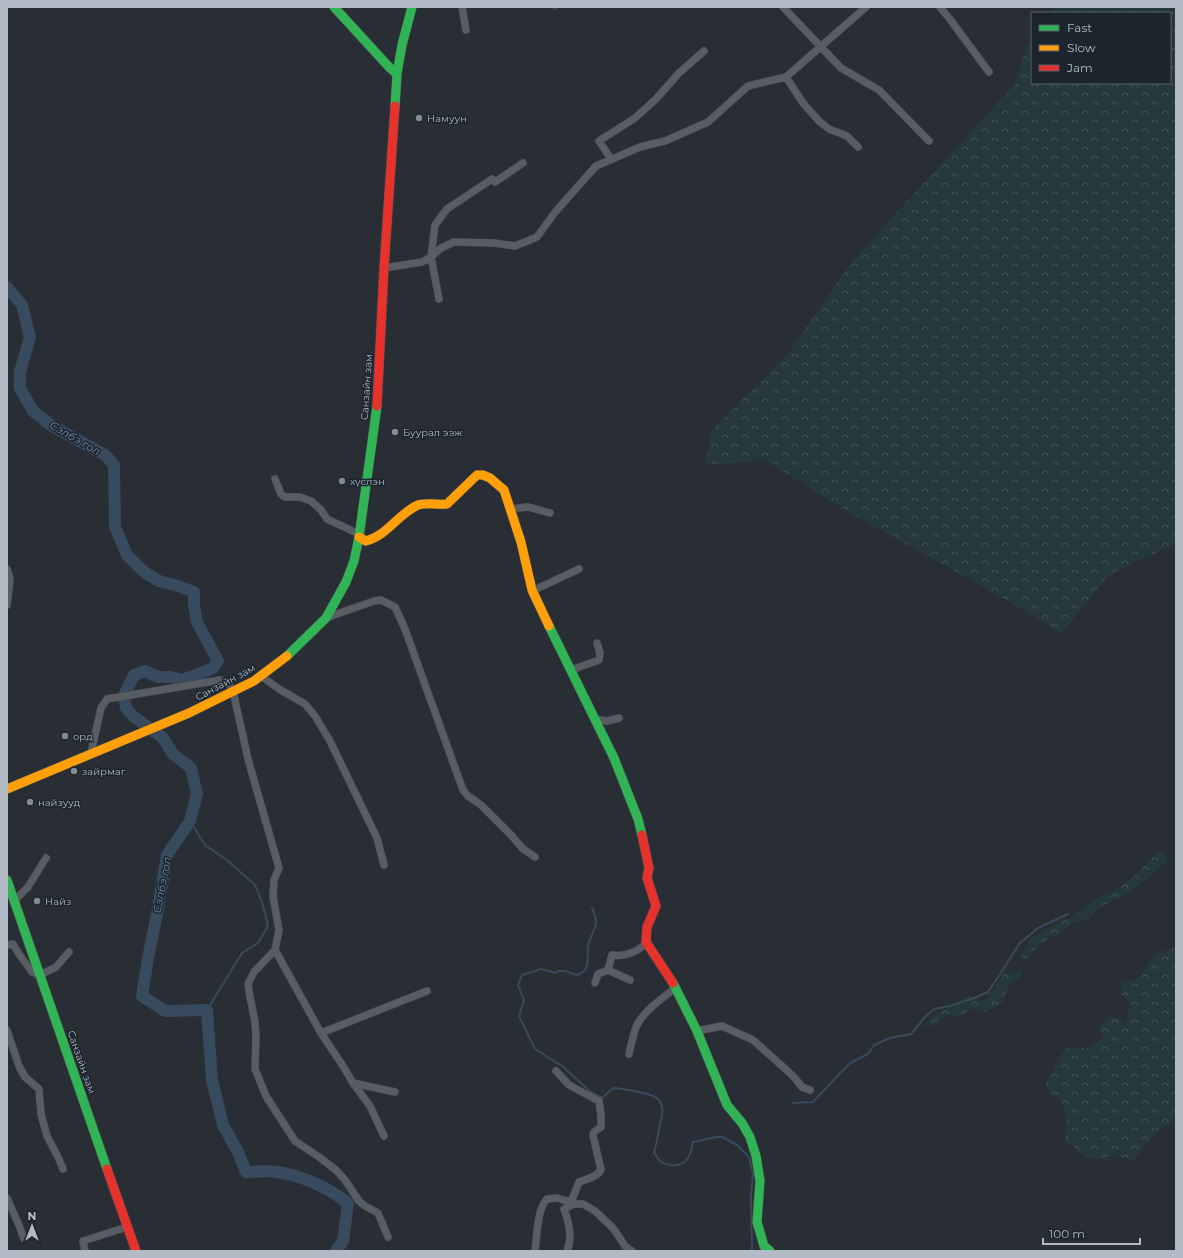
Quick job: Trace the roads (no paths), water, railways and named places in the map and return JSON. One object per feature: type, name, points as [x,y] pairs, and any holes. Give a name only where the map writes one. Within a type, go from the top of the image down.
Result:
[{"type":"main road","points":[[334,7],[388,67],[397,74]]},
{"type":"main road","name":"Санзайн зам","points":[[91,753],[189,713],[254,681],[291,653],[326,618],[346,582],[354,560],[359,535],[376,416],[397,74],[402,45],[412,7]]},
{"type":"main road","points":[[359,535],[366,540],[375,538],[394,522],[420,504],[441,506],[447,504],[477,475],[483,475],[490,478],[504,490],[521,542],[532,591],[614,758],[638,819],[649,868],[647,878],[656,906],[647,927],[646,942],[675,988],[697,1031],[727,1105],[742,1123],[750,1137],[756,1156],[760,1181],[757,1222],[764,1246],[770,1251]]},
{"type":"main road","points":[[7,788],[91,753]]},
{"type":"main road","name":"Санзайн зам","points":[[7,880],[136,1251]]},
{"type":"street","points":[[462,7],[466,30]]},
{"type":"street","points":[[783,7],[840,68],[879,90],[929,141]]},
{"type":"street","points":[[384,268],[422,262],[431,257],[441,248],[454,242],[494,243],[515,246],[537,237],[556,211],[596,166],[640,147],[665,141],[708,122],[748,86],[786,78],[866,7]]},
{"type":"street","points":[[940,7],[950,18],[989,72]]},
{"type":"street","points":[[611,159],[599,141],[635,118],[656,99],[679,73],[704,51]]},
{"type":"street","points":[[786,78],[803,103],[819,121],[829,129],[848,136],[858,147]]},
{"type":"street","points":[[439,299],[431,257],[435,224],[447,210],[492,180],[494,182],[523,164]]},
{"type":"street","points":[[275,479],[281,494],[285,497],[300,497],[311,502],[328,519],[359,535]]},
{"type":"street","points":[[510,509],[528,508],[550,513]]},
{"type":"street","points":[[7,569],[10,579],[7,605]]},
{"type":"street","points":[[532,591],[579,569]]},
{"type":"street","points":[[326,618],[374,601],[381,600],[395,607],[405,629],[463,790],[468,796],[481,805],[523,849],[535,857]]},
{"type":"street","points":[[571,670],[599,660],[600,653],[597,643]]},
{"type":"street","points":[[261,676],[279,689],[305,704],[314,716],[330,741],[377,838],[384,865]]},
{"type":"street","points":[[91,753],[101,708],[107,699],[220,680],[229,683],[233,691],[248,759],[279,868],[274,880],[273,896],[279,930],[275,950],[254,972],[248,984],[255,1022],[255,1069],[266,1096],[295,1141],[336,1170],[345,1180],[359,1201],[378,1213],[388,1238]]},
{"type":"street","points":[[595,719],[607,721],[619,718]]},
{"type":"street","points":[[14,901],[28,887],[46,858]]},
{"type":"street","points":[[608,970],[612,955],[621,956],[643,947],[646,942]]},
{"type":"street","points":[[7,945],[13,944],[32,972],[40,975],[56,967],[69,952]]},
{"type":"street","points":[[275,950],[321,1033],[353,1083],[370,1106],[384,1136]]},
{"type":"street","points":[[595,983],[598,974],[608,970],[630,980]]},
{"type":"street","points":[[629,1054],[635,1029],[640,1020],[648,1010],[675,988]]},
{"type":"street","points":[[321,1033],[427,991]]},
{"type":"street","points":[[697,1031],[722,1026],[753,1040],[782,1065],[802,1087],[810,1090]]},
{"type":"street","points":[[7,1030],[19,1066],[25,1076],[39,1089],[41,1114],[47,1136],[63,1169]]},
{"type":"street","points":[[535,1251],[543,1202],[547,1199],[557,1198],[566,1201],[572,1200],[579,1182],[595,1176],[600,1173],[601,1170],[593,1135],[594,1132],[601,1127],[599,1100],[569,1085],[556,1071]]},
{"type":"street","points":[[353,1083],[395,1092]]},
{"type":"street","points":[[7,1198],[24,1239]]},
{"type":"street","points":[[566,1251],[570,1236],[569,1224],[564,1209],[574,1204],[582,1204],[595,1211],[613,1228],[625,1246],[632,1251]]},
{"type":"street","points":[[85,1251],[83,1241],[127,1227]]},
{"type":"waterway","points":[[554,9],[558,7]]},
{"type":"waterway","name":"Сэлбэ гол","points":[[7,287],[22,305],[30,337],[20,372],[20,388],[33,411],[52,426],[105,455],[114,465],[115,527],[127,555],[144,572],[159,581],[194,592],[194,605],[197,622],[218,661],[213,668],[182,680],[171,677],[158,677],[145,671],[134,675],[124,695],[126,708],[133,716],[163,738],[173,754],[191,768],[197,794],[190,821],[167,855],[142,996],[165,1011],[207,1010],[212,1080],[223,1125],[238,1152],[246,1172],[273,1171],[296,1176],[323,1187],[348,1203],[343,1241],[336,1251]]},
{"type":"waterway","points":[[190,821],[205,845],[228,861],[255,885],[263,905],[268,926],[258,943],[242,953],[207,1010]]},
{"type":"waterway","points":[[557,971],[565,971],[576,975],[581,974],[586,968],[589,941],[596,925],[595,915],[592,908]]},
{"type":"waterway","points":[[793,1103],[813,1102],[846,1067],[852,1062],[868,1054],[874,1045],[890,1038],[911,1034],[925,1017],[934,1009],[950,1006],[988,992],[1019,944],[1038,928],[1068,914]]},
{"type":"waterway","points":[[556,973],[541,969],[522,975],[518,985],[524,1000],[519,1016],[535,1049],[562,1066],[591,1092],[602,1098],[613,1088],[646,1094],[658,1099],[662,1106],[662,1114],[654,1153],[660,1161],[664,1163],[669,1165],[677,1165],[685,1162],[690,1154],[693,1142],[722,1137],[737,1145],[749,1157],[753,1174],[751,1196],[752,1251]]},
{"type":"place","name":"Намуун","points":[[419,118]]},
{"type":"place","name":"Буурал ээж","points":[[395,432]]},
{"type":"place","name":"хүслэн","points":[[342,481]]},
{"type":"place","name":"орд","points":[[65,736]]},
{"type":"place","name":"зайрмаг","points":[[74,771]]},
{"type":"place","name":"найзууд","points":[[30,802]]},
{"type":"place","name":"Найз","points":[[37,901]]}]
